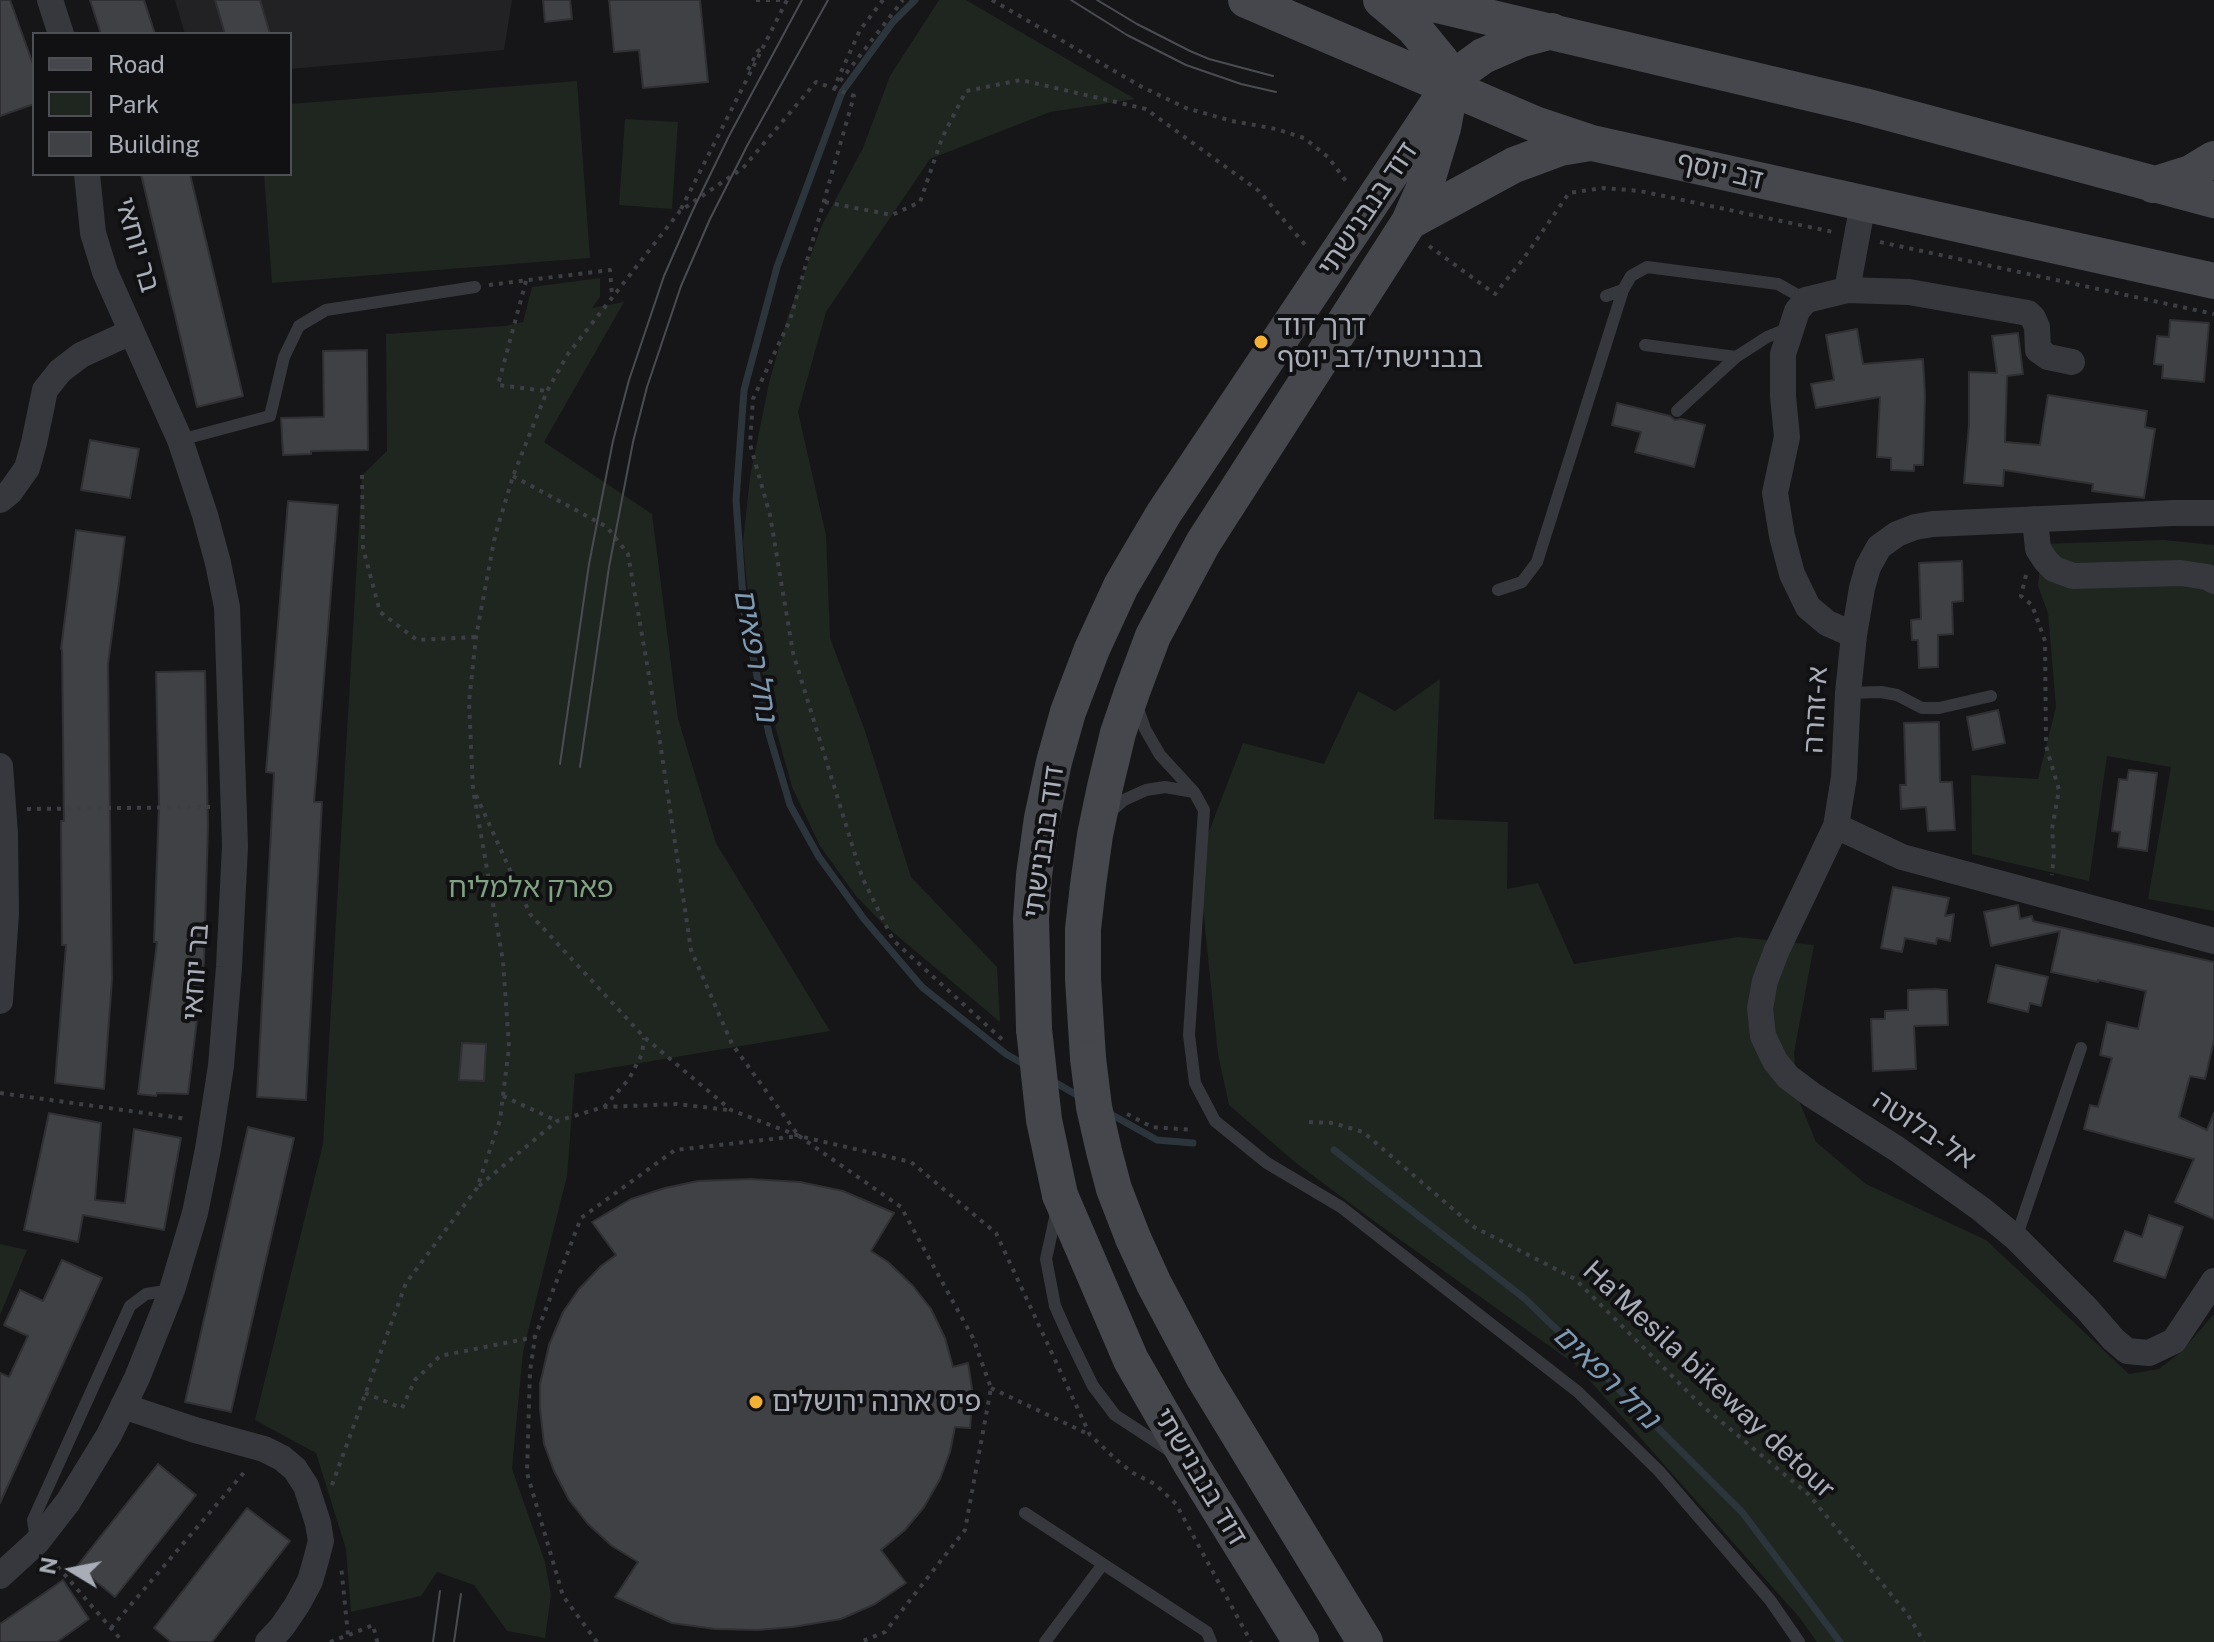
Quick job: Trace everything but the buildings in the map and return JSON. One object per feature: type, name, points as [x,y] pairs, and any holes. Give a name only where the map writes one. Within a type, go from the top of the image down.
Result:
[{"type":"main road","name":"דב יוסף","points":[[1246,0],[1535,124],[1592,143],[1860,220],[2214,281]]},
{"type":"main road","name":"דוד בנבנישתי","points":[[1365,1642],[1204,1378],[1159,1296],[1133,1238],[1114,1189],[1094,1107],[1083,979],[1083,929],[1095,835],[1118,733],[1153,636],[1203,543],[1407,225],[1420,201],[1438,147],[1446,117],[1448,88],[1445,70],[1434,50],[1414,28],[1381,0]]},
{"type":"main road","points":[[1416,0],[1864,106],[2214,200]]},
{"type":"main road","name":"דוד בנבנישתי","points":[[1301,1642],[1131,1360],[1060,1195],[1044,1120],[1021,1037],[1034,875],[1042,818],[1068,712],[1092,649],[1121,586],[1164,513],[1448,88],[1465,69],[1483,56],[1522,39],[1552,31]]},
{"type":"main road","points":[[1407,225],[1514,165],[1560,148],[1592,143]]},
{"type":"main road","points":[[2153,185],[2183,176],[2214,159]]},
{"type":"street","points":[[50,0],[60,32]]},
{"type":"street","name":"בר יוחאי","points":[[0,1576],[37,1542],[68,1502],[109,1435],[137,1378],[172,1290],[195,1213],[213,1122],[229,967],[235,846],[227,607],[209,527],[180,440],[105,272],[93,233],[87,176]]},
{"type":"street","points":[[1847,290],[1860,220]]},
{"type":"street","points":[[1854,635],[1827,623],[1808,607],[1792,574],[1782,536],[1775,493],[1787,437],[1783,354],[1797,311],[1806,300],[1847,290],[1909,292],[2028,313],[2037,327],[2038,350],[2048,357],[2072,362]]},
{"type":"street","name":"בר יוחאי","points":[[0,500],[10,492],[27,468],[45,390],[60,371],[81,355],[131,332]]},
{"type":"street","name":"א-זהרה","points":[[1836,826],[1844,777],[1854,635],[1862,588],[1868,567],[1879,547],[1897,534],[1933,524],[2214,513]]},
{"type":"street","points":[[2035,519],[2038,549],[2046,561],[2054,569],[2073,576],[2181,573],[2214,581]]},
{"type":"street","points":[[0,766],[4,809],[0,1001]]},
{"type":"street","points":[[1836,826],[1902,857],[2214,941]]},
{"type":"street","name":"אל-בלוטה","points":[[1836,826],[1765,981],[1760,1008],[1763,1036],[1775,1061],[1788,1077],[1945,1182],[2016,1238],[2127,1351],[2149,1353],[2174,1341],[2214,1281]]},
{"type":"street","points":[[123,1406],[264,1449],[295,1469],[306,1486],[321,1541],[310,1581],[282,1627],[268,1642]]},
{"type":"lane","points":[[1498,590],[1522,582],[1537,562],[1623,290],[1631,276],[1647,267],[1778,284],[1806,300]]},
{"type":"lane","points":[[180,440],[270,416],[284,357],[299,326],[326,310],[475,287]]},
{"type":"lane","points":[[1606,296],[1623,290]]},
{"type":"lane","points":[[1677,411],[1736,357],[1767,337],[1792,327]]},
{"type":"lane","points":[[1645,345],[1736,357]]},
{"type":"lane","points":[[1132,692],[1145,729],[1160,755],[1194,792],[1204,810],[1189,1035],[1195,1083],[1215,1121],[1267,1163],[1341,1207],[1578,1392],[1659,1471],[1770,1600],[1799,1642]]},
{"type":"lane","points":[[1848,693],[1897,695],[1922,708],[1939,708],[1991,696]]},
{"type":"lane","points":[[1095,835],[1107,815],[1124,800],[1146,790],[1165,787],[1194,792]]},
{"type":"lane","points":[[2016,1238],[2081,1048]]},
{"type":"lane","points":[[1060,1195],[1046,1259],[1055,1306],[1068,1335],[1093,1386],[1115,1415],[1191,1464]]},
{"type":"lane","points":[[37,1542],[33,1520],[130,1306],[146,1294],[172,1290]]},
{"type":"lane","points":[[1025,1513],[1207,1632],[1211,1642]]},
{"type":"lane","points":[[1045,1642],[1103,1564]]},
{"type":"path","points":[[477,1188],[500,1120],[509,1047],[503,961],[473,789],[469,702],[476,637],[495,536],[513,476],[547,391],[568,354],[680,211],[787,0],[756,0]]},
{"type":"path","points":[[834,89],[860,30],[883,0]]},
{"type":"path","points":[[834,89],[903,0]]},
{"type":"path","points":[[992,0],[1142,87],[1186,108],[1304,138],[1328,157],[1353,190],[1371,203]]},
{"type":"path","points":[[825,202],[892,215],[920,202],[942,138],[966,91],[1021,80],[1146,109],[1259,191],[1327,270]]},
{"type":"path","points":[[680,211],[743,168],[816,82],[854,96],[790,320],[753,399],[750,444],[770,515],[793,653],[862,877],[893,940],[1021,1037]]},
{"type":"path","points":[[1407,225],[1495,294],[1569,193],[1621,188],[1860,220],[2214,314]]},
{"type":"path","points":[[475,287],[610,270],[612,298]]},
{"type":"path","points":[[526,281],[498,385],[547,391]]},
{"type":"path","points":[[362,475],[363,548],[380,612],[417,640],[476,637]]},
{"type":"path","points":[[513,476],[607,527],[628,554],[691,950],[732,1044],[799,1136],[901,1207],[973,1338],[991,1388],[965,1530],[885,1632],[860,1642]]},
{"type":"path","points":[[2028,566],[2021,596],[2032,605],[2045,641],[2046,746],[2059,790],[2052,829],[2054,853],[2050,897]]},
{"type":"path","points":[[473,789],[530,914],[644,1037],[731,1110]]},
{"type":"path","points":[[4,809],[234,807]]},
{"type":"path","points":[[604,1107],[629,1079],[642,1054],[644,1037]]},
{"type":"path","points":[[0,1093],[213,1122]]},
{"type":"path","points":[[503,1096],[557,1121]]},
{"type":"path","points":[[318,1523],[406,1283],[477,1188],[557,1121],[604,1107],[677,1104],[731,1110],[799,1136],[911,1162],[996,1233],[1090,1435]]},
{"type":"path","points":[[1125,1113],[1152,1127],[1193,1130]]},
{"type":"path","name":"Ha'Mesila bikeway detour","points":[[1309,1122],[1333,1123],[1363,1132],[1474,1227],[1575,1279],[1699,1403],[1809,1495],[1908,1615],[1924,1642]]},
{"type":"path","points":[[597,1642],[563,1596],[527,1473],[530,1371],[535,1337],[581,1218],[675,1150],[799,1136]]},
{"type":"path","points":[[365,1393],[402,1408],[415,1380],[440,1356],[535,1337]]},
{"type":"path","points":[[991,1388],[1090,1435],[1119,1462],[1155,1484],[1176,1504],[1251,1642]]},
{"type":"path","points":[[111,1628],[264,1449]]},
{"type":"path","points":[[37,1542],[123,1642]]},
{"type":"path","points":[[340,1560],[348,1635]]},
{"type":"path","points":[[330,1642],[373,1625],[377,1641],[374,1642]]},
{"type":"shaded area","points":[[175,0],[512,0],[504,50],[292,69],[292,32],[184,32]]},
{"type":"green space","points":[[939,0],[966,0],[1135,99],[1050,112],[930,159],[826,312],[798,412],[826,535],[830,638],[865,731],[911,877],[997,967],[1000,1022],[882,923],[856,896],[820,846],[792,787],[770,708],[750,617],[743,542],[750,477],[769,383],[788,316],[822,225],[863,148],[890,76]]},
{"type":"green space","points":[[577,81],[590,258],[272,283],[264,176],[292,176],[292,104]]},
{"type":"green space","points":[[625,119],[678,122],[672,209],[619,205]]},
{"type":"green space","name":"פארק אלמליח","points":[[600,278],[600,297],[592,308],[624,302],[544,442],[652,514],[678,719],[716,843],[830,1031],[575,1074],[567,1176],[523,1352],[512,1469],[545,1562],[551,1595],[545,1638],[507,1631],[474,1585],[437,1572],[421,1596],[351,1612],[346,1549],[316,1453],[255,1420],[323,1144],[362,475],[387,451],[386,334],[505,326],[523,322],[532,287]]},
{"type":"green space","points":[[2164,540],[2214,545],[2214,911],[2148,899],[2171,767],[2107,756],[2089,881],[1972,854],[1971,775],[2038,779],[2056,707],[2048,613],[2038,586],[2042,544]]},
{"type":"green space","points":[[1440,679],[1434,819],[1508,822],[1507,889],[1538,883],[1574,964],[1738,937],[1814,945],[1794,1053],[1797,1096],[1816,1142],[1866,1184],[1986,1240],[2129,1374],[2159,1369],[2181,1352],[2214,1314],[2214,1642],[1817,1642],[1799,1617],[1576,1365],[1296,1163],[1229,1105],[1218,1054],[1198,860],[1243,743],[1324,764],[1358,691],[1395,711]]},
{"type":"green space","points":[[0,1244],[27,1250],[0,1315]]},
{"type":"waterway","name":"נחל רפאים","points":[[915,0],[893,22],[842,92],[777,267],[744,390],[736,500],[744,613],[769,734],[790,805],[819,857],[864,919],[922,987],[1006,1054],[1027,1066]]},
{"type":"waterway","name":"נחל רפאים","points":[[1051,1080],[1082,1098]]},
{"type":"waterway","name":"נחל רפאים","points":[[1107,1112],[1157,1140],[1193,1143]]},
{"type":"waterway","name":"נחל רפאים","points":[[1334,1150],[1524,1298],[1633,1403],[1742,1512],[1840,1642]]},
{"type":"tram line","points":[[560,764],[589,564],[613,441],[629,380],[664,276],[692,212],[802,0]]},
{"type":"tram line","points":[[580,767],[609,567],[647,387],[681,286],[710,219],[828,0]]},
{"type":"tram line","points":[[1071,0],[1127,35],[1186,65],[1276,92]]},
{"type":"tram line","points":[[1097,0],[1190,51],[1273,76]]},
{"type":"tram line","points":[[433,1642],[440,1591]]},
{"type":"tram line","points":[[454,1642],[461,1594]]},
{"type":"place","name":"דרך דוד בנבנישתי/דב יוסף","points":[[1261,342]]},
{"type":"place","name":"פיס ארנה ירושלים","points":[[756,1402]]}]
